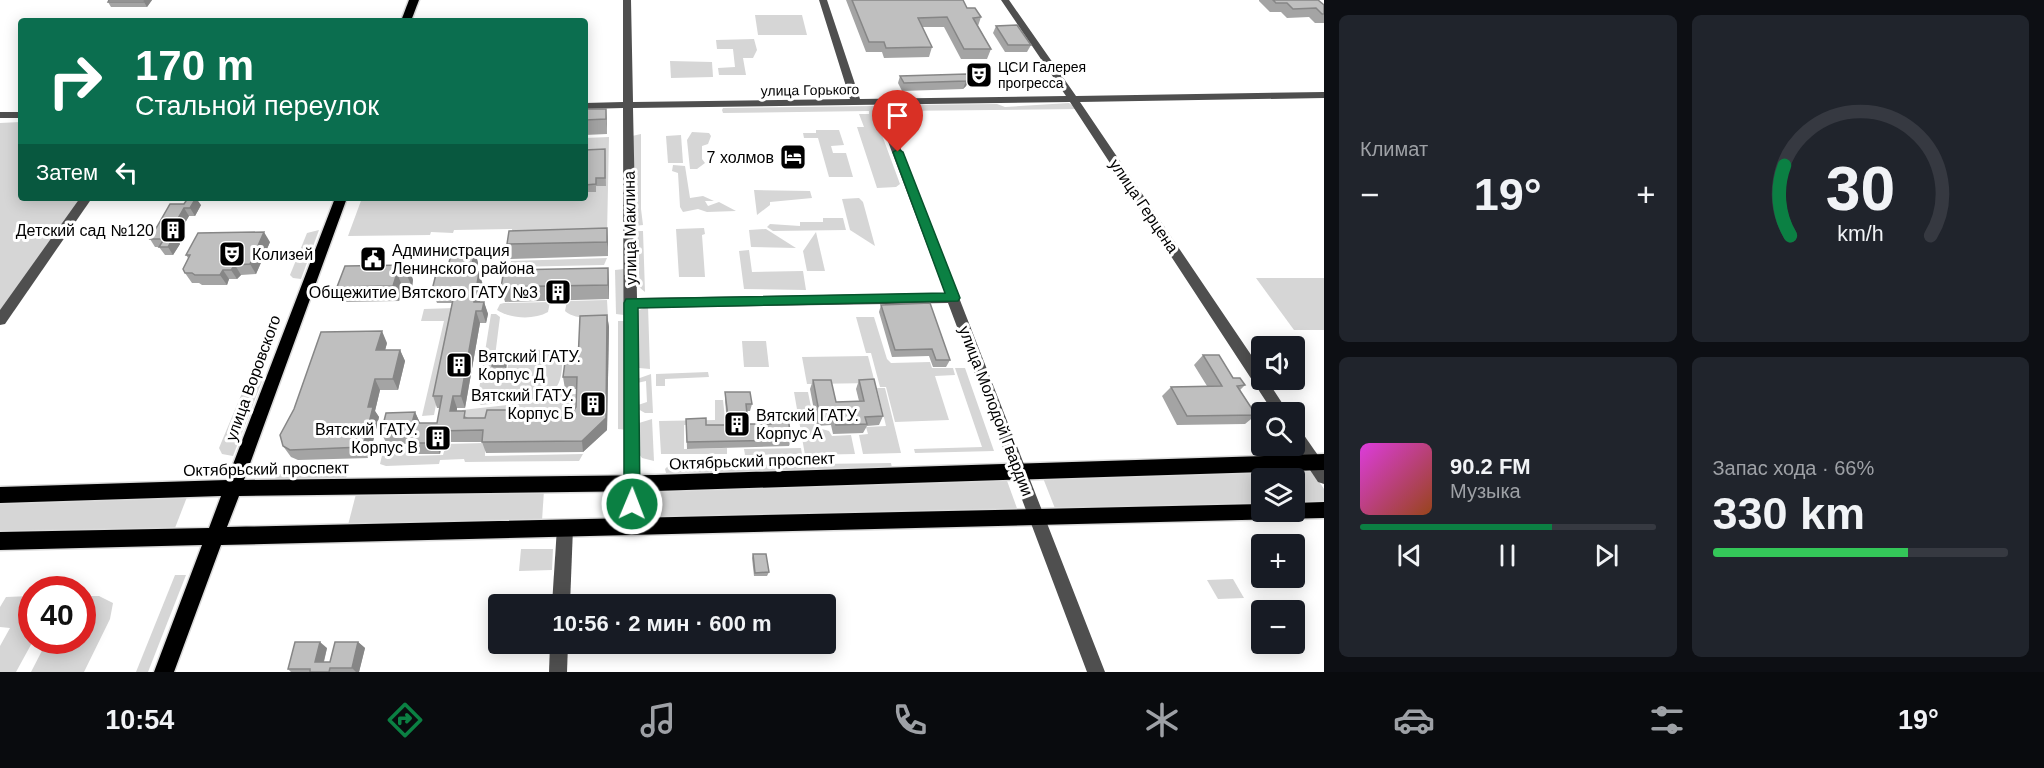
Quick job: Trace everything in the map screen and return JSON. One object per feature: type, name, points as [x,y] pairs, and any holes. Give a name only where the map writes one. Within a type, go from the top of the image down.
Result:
[{"type":"main road","points":[[407,18],[414,0]]},
{"type":"main road","name":"улица Воровского","points":[[164,672],[340,201]]},
{"type":"main road","name":"Октябрьский проспект","points":[[0,495],[233,488],[632,483],[1020,473],[1319,462]]},
{"type":"main road","points":[[1305,511],[1324,510]]},
{"type":"main road","points":[[0,541],[1251,513]]},
{"type":"street","name":"улица Маклина","points":[[627,0],[632,527]]},
{"type":"street","points":[[823,0],[856,103]]},
{"type":"street","name":"улица Герцена","points":[[1005,0],[1274,402]]},
{"type":"street","name":"улица Горького","points":[[588,106],[1324,95]]},
{"type":"street","points":[[0,115],[18,115]]},
{"type":"street","name":"улица Молодой Гвардии","points":[[883,115],[1096,672]]},
{"type":"street","points":[[0,320],[84,201]]},
{"type":"street","points":[[631,303],[953,298]]},
{"type":"street","points":[[1305,446],[1319,462],[1324,477]]},
{"type":"street","points":[[562,594],[565,528]]},
{"type":"street","points":[[558,672],[559,654]]},
{"type":"shaded area","points":[[755,15],[802,15],[807,35],[758,35]]},
{"type":"shaded area","points":[[754,39],[757,50],[753,58],[743,58],[746,75],[719,75],[718,68],[735,67],[733,49],[717,49],[716,40]]},
{"type":"shaded area","points":[[670,61],[712,62],[713,77],[671,78]]},
{"type":"shaded area","points":[[1069,103],[1078,109],[892,111],[891,109],[896,105],[997,104],[1005,107]]},
{"type":"shaded area","points":[[874,106],[884,110],[880,116],[875,116],[900,184],[896,187],[877,188],[857,127],[864,127],[859,114],[869,114],[869,111],[723,113],[722,110],[723,108]]},
{"type":"shaded area","points":[[18,122],[18,201],[80,201],[0,316],[0,123]]},
{"type":"shaded area","points":[[816,130],[839,130],[844,145],[831,146],[833,153],[846,153],[853,177],[829,177],[818,138],[804,138],[803,133],[816,133]]},
{"type":"shaded area","points":[[692,132],[709,133],[711,136],[708,144],[702,146],[702,159],[705,163],[697,169],[690,169],[687,140]]},
{"type":"shaded area","points":[[641,134],[643,225],[634,226],[632,187],[637,184],[637,178],[632,175],[632,136]]},
{"type":"shaded area","points":[[681,135],[683,163],[668,163],[666,136]]},
{"type":"shaded area","points":[[609,137],[607,235],[513,236],[512,229],[454,230],[453,233],[431,232],[430,235],[348,236],[361,201],[588,201],[588,138]]},
{"type":"shaded area","points":[[673,165],[685,166],[690,198],[703,196],[714,201],[705,201],[708,206],[719,202],[736,211],[707,212],[698,209],[683,212],[680,207],[678,173],[672,171]]},
{"type":"shaded area","points":[[754,190],[810,191],[812,198],[770,202],[770,205],[757,215]]},
{"type":"shaded area","points":[[859,198],[863,202],[875,246],[850,230],[842,199]]},
{"type":"shaded area","points":[[823,218],[843,218],[846,230],[773,231],[767,227],[770,224],[800,226],[800,222],[823,222]]},
{"type":"shaded area","points":[[704,228],[705,234],[702,235],[705,277],[679,277],[676,229]]},
{"type":"shaded area","points":[[766,229],[796,248],[751,247],[749,230]]},
{"type":"shaded area","points":[[319,230],[301,279],[293,278],[290,275],[307,233]]},
{"type":"shaded area","points":[[636,231],[643,231],[645,292],[639,287],[639,271],[635,269]]},
{"type":"shaded area","points":[[816,232],[825,271],[807,271],[803,251]]},
{"type":"shaded area","points":[[749,250],[752,272],[803,271],[806,290],[744,289],[739,251]]},
{"type":"shaded area","points":[[607,258],[604,265],[511,267],[510,264],[511,261]]},
{"type":"shaded area","points":[[624,269],[624,315],[616,314],[615,270]]},
{"type":"shaded area","points":[[1256,278],[1324,278],[1324,330],[1294,330]]},
{"type":"shaded area","points":[[607,300],[608,317],[580,317],[565,311],[567,301]]},
{"type":"shaded area","points":[[550,302],[548,312],[536,316],[516,317],[497,310],[500,304],[504,303]]},
{"type":"shaded area","points":[[648,306],[650,369],[637,366],[635,312]]},
{"type":"shaded area","points":[[455,308],[434,415],[422,416],[444,321],[421,321],[424,309]]},
{"type":"shaded area","points":[[491,314],[500,317],[493,372],[507,372],[510,351],[563,349],[559,383],[544,398],[481,405],[477,402]]},
{"type":"shaded area","points":[[856,317],[874,317],[887,359],[891,363],[930,362],[932,368],[953,368],[955,375],[935,376],[949,420],[895,422],[886,387],[880,387],[871,353],[866,353]]},
{"type":"shaded area","points":[[618,321],[625,321],[628,430],[618,429]]},
{"type":"shaded area","points":[[742,341],[766,341],[769,367],[744,367]]},
{"type":"shaded area","points":[[868,356],[875,383],[807,384],[802,357]]},
{"type":"shaded area","points":[[955,368],[965,368],[994,451],[915,453],[914,449],[982,447]]},
{"type":"shaded area","points":[[708,372],[709,377],[665,379],[665,386],[656,386],[656,374]]},
{"type":"shaded area","points":[[651,374],[653,413],[645,413],[638,409],[638,405],[647,402],[646,381],[637,383],[637,379]]},
{"type":"shaded area","points":[[264,376],[233,456],[222,454],[219,448],[247,381]]},
{"type":"shaded area","points":[[877,388],[885,388],[901,453],[863,454],[859,435],[868,434],[866,427],[886,426]]},
{"type":"shaded area","points":[[794,392],[808,392],[815,427],[829,431],[832,436],[851,435],[855,454],[805,455]]},
{"type":"shaded area","points":[[560,394],[576,394],[575,418],[460,420],[462,410],[546,401]]},
{"type":"shaded area","points":[[715,400],[723,400],[726,428],[707,428],[706,424],[684,425],[684,449],[727,448],[727,454],[661,454],[659,421],[715,420]]},
{"type":"shaded area","points":[[652,419],[654,461],[642,458],[639,454],[639,423]]},
{"type":"shaded area","points":[[485,443],[485,456],[583,454],[579,461],[465,462],[464,459],[440,460],[439,464],[386,466],[380,464],[384,447],[411,446],[410,456],[443,455],[446,444]]},
{"type":"shaded area","points":[[801,448],[802,454],[745,455],[744,449]]},
{"type":"shaded area","points":[[891,463],[892,468],[666,473],[665,469],[668,466]]},
{"type":"shaded area","points":[[1305,469],[1311,469],[1324,489],[1324,503],[1305,504]]},
{"type":"shaded area","points":[[1251,471],[1251,505],[1056,511],[1043,478]]},
{"type":"shaded area","points":[[348,472],[346,478],[276,480],[275,478],[277,474]]},
{"type":"shaded area","points":[[1006,478],[1018,511],[661,519],[660,487]]},
{"type":"shaded area","points":[[544,490],[542,521],[348,525],[356,494]]},
{"type":"shaded area","points":[[187,497],[175,528],[0,532],[0,502]]},
{"type":"shaded area","points":[[521,549],[553,549],[552,570],[519,571]]},
{"type":"shaded area","points":[[175,575],[186,575],[148,672],[136,672]]},
{"type":"shaded area","points":[[1233,579],[1244,598],[1218,599],[1207,580]]},
{"type":"shaded area","points":[[96,596],[113,603],[110,619],[96,648]]},
{"type":"shaded area","points":[[6,597],[18,597],[18,654],[26,654],[16,672],[0,672],[0,646],[10,628],[0,627],[0,607]]},
{"type":"shaded area","points":[[40,654],[93,654],[84,672],[31,672]]},
{"type":"building","points":[[109,0],[145,0],[144,2],[108,2]]},
{"type":"building","points":[[852,0],[963,0],[967,8],[975,8],[981,17],[973,18],[991,49],[964,49],[947,17],[918,18],[932,47],[886,48],[884,42],[869,42]]},
{"type":"building","points":[[1273,0],[1318,0],[1324,5],[1324,14],[1316,8],[1293,9],[1287,3],[1276,3]]},
{"type":"building","points":[[1017,25],[1031,45],[1008,45],[996,26]]},
{"type":"building","points":[[967,74],[969,79],[966,81],[904,83],[900,76]]},
{"type":"building","points":[[588,109],[606,109],[606,119],[588,120]]},
{"type":"building","points":[[605,149],[605,178],[596,178],[596,184],[588,185],[588,150]]},
{"type":"building","points":[[186,201],[194,201],[190,208],[184,208],[168,236],[174,236],[168,247],[159,247],[164,239],[150,239],[170,204],[184,204]]},
{"type":"building","points":[[607,228],[607,242],[507,244],[509,231]]},
{"type":"building","name":"Колизей","points":[[264,232],[250,264],[235,265],[231,270],[223,270],[220,275],[195,275],[185,273],[183,269],[190,255],[186,255],[198,233]]},
{"type":"building","points":[[452,251],[475,251],[470,272],[479,272],[474,302],[484,302],[482,311],[476,311],[461,396],[453,396],[450,411],[465,411],[464,418],[485,418],[487,410],[517,410],[516,417],[569,417],[576,407],[577,377],[563,377],[565,362],[578,361],[580,316],[607,315],[606,418],[582,441],[482,442],[483,430],[437,431],[435,443],[406,443],[408,433],[381,433],[386,413],[415,412],[412,423],[437,423],[442,396],[433,396],[455,290],[432,290],[436,274],[446,274]]},
{"type":"building","points":[[408,265],[406,273],[397,273],[393,286],[337,287],[345,266]]},
{"type":"building","points":[[608,268],[608,285],[501,287],[504,270]]},
{"type":"building","points":[[930,303],[950,360],[936,360],[932,349],[895,350],[881,305]]},
{"type":"building","points":[[382,331],[376,350],[400,350],[393,379],[375,379],[368,407],[373,407],[363,447],[290,450],[283,446],[280,435],[294,409],[321,332]]},
{"type":"building","points":[[506,355],[505,366],[492,366],[494,356]]},
{"type":"building","points":[[1203,355],[1219,355],[1233,378],[1240,378],[1245,385],[1237,386],[1251,407],[1251,415],[1187,416],[1171,387],[1222,386]]},
{"type":"building","points":[[874,379],[883,416],[865,417],[867,424],[836,425],[834,416],[820,417],[813,380],[831,380],[836,402],[864,401],[859,380]]},
{"type":"building","name":"Вятский ГАТУ. Корпус А","points":[[725,392],[750,392],[752,404],[746,404],[748,424],[771,424],[770,417],[788,416],[791,440],[687,442],[686,419],[706,418],[706,425],[729,425]]},
{"type":"building","points":[[753,554],[766,554],[769,572],[755,573]]},
{"type":"building","points":[[295,642],[320,642],[315,662],[330,662],[335,642],[358,642],[352,668],[330,668],[329,672],[310,672],[310,669],[288,669]]},
{"type":"place","name":"ЦСИ Галерея прогресса","points":[[979,75]]},
{"type":"place","name":"7 холмов","points":[[793,157]]},
{"type":"place","name":"Детский сад №120","points":[[173,230]]},
{"type":"place","name":"Колизей","points":[[232,254]]},
{"type":"place","name":"Администрация Ленинского района","points":[[373,259]]},
{"type":"place","name":"Общежитие Вятского ГАТУ №3","points":[[558,292]]},
{"type":"place","name":"Вятский ГАТУ. Корпус Д","points":[[459,365]]},
{"type":"place","name":"Вятский ГАТУ. Корпус Б","points":[[593,404]]},
{"type":"place","name":"Вятский ГАТУ. Корпус А","points":[[737,424]]},
{"type":"place","name":"Вятский ГАТУ. Корпус В","points":[[438,438]]},
{"type":"route","points":[[632,504],[631,303],[953,298],[898,152]]}]
